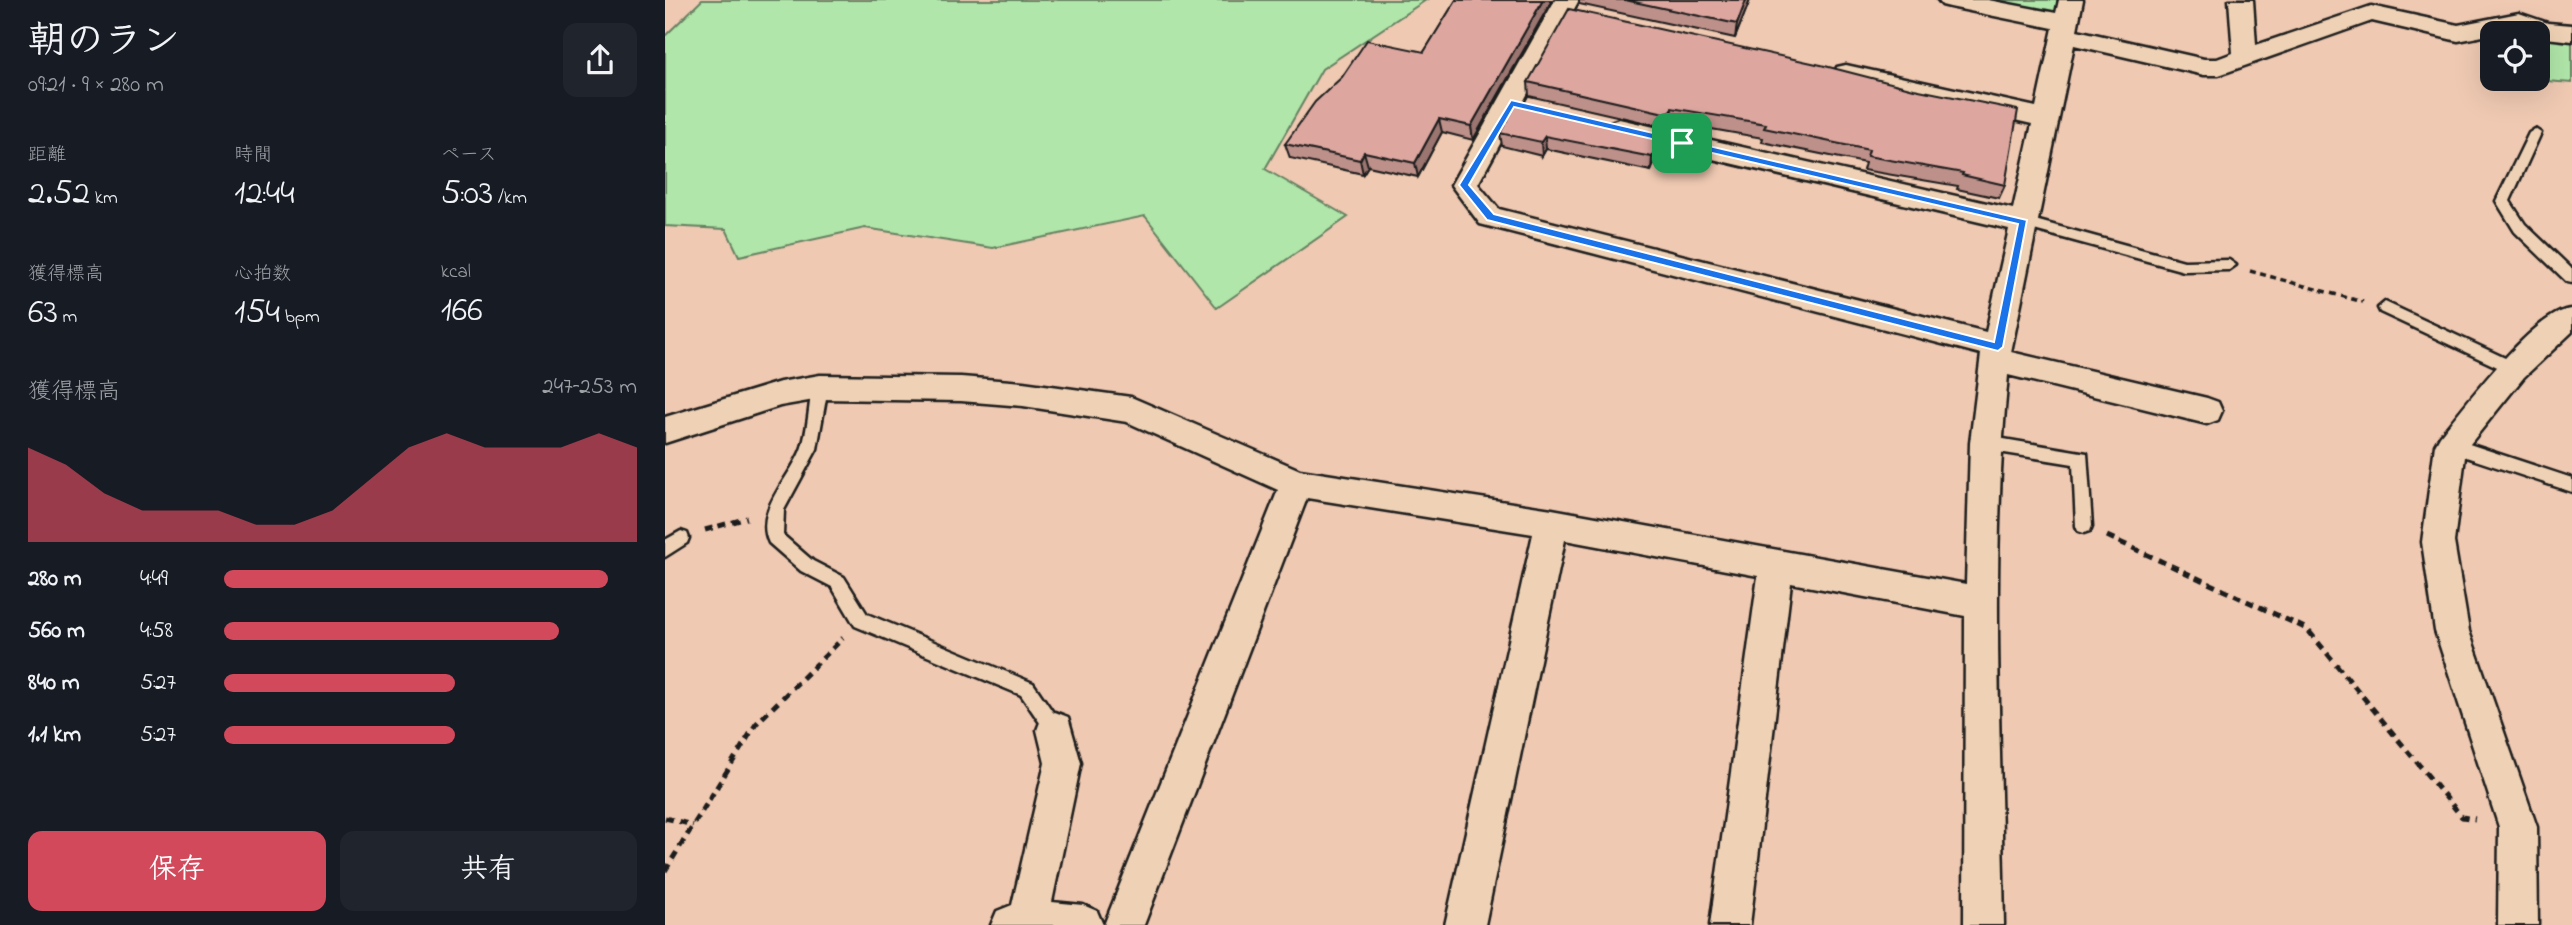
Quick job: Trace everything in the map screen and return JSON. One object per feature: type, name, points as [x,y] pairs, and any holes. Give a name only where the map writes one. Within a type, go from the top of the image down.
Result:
[{"type":"street","points":[[1950,0],[2068,19],[2204,67],[2218,68],[2371,13],[2458,33],[2519,21],[2546,30],[2572,33]]},
{"type":"street","points":[[2241,0],[2245,57]]},
{"type":"street","points":[[1588,16],[1564,5],[1525,106],[1464,185],[1490,217],[2207,411]]},
{"type":"street","points":[[1984,925],[1982,603],[1986,443],[1996,354],[2068,19]]},
{"type":"street","points":[[1817,66],[2046,118]]},
{"type":"street","points":[[1592,122],[2024,222]]},
{"type":"street","points":[[2518,925],[2518,827],[2452,631],[2438,542],[2451,445],[2513,368],[2566,320],[2572,320]]},
{"type":"street","points":[[665,430],[780,394],[820,387],[961,389],[1023,394],[1131,410],[1297,483],[1552,523],[1982,603]]},
{"type":"street","points":[[1124,925],[1297,483]]},
{"type":"street","points":[[1465,925],[1552,523]]},
{"type":"street","points":[[1730,925],[1776,565]]},
{"type":"street","points":[[1055,730],[1063,762],[1022,923],[1083,925]]},
{"type":"lane","points":[[2535,133],[2503,201],[2520,228],[2572,278]]},
{"type":"lane","points":[[2024,222],[2184,266],[2229,265]]},
{"type":"lane","points":[[2385,308],[2513,368]]},
{"type":"lane","points":[[820,387],[809,449],[776,509],[775,538],[807,566],[838,582],[861,620],[1027,690],[1055,730]]},
{"type":"lane","points":[[1986,443],[2081,458],[2084,526]]},
{"type":"lane","points":[[2451,445],[2572,485]]},
{"type":"lane","points":[[665,550],[681,538]]},
{"type":"path","points":[[2229,265],[2385,308]]},
{"type":"path","points":[[681,538],[776,509]]},
{"type":"path","points":[[2084,526],[2308,629],[2462,817],[2518,827]]},
{"type":"path","points":[[665,871],[755,724],[861,620]]},
{"type":"path","points":[[665,818],[693,825]]},
{"type":"green space","points":[[702,0],[1426,0],[1322,69],[1265,169],[1348,217],[1217,308],[1145,216],[993,248],[865,228],[739,256],[726,229],[665,226],[665,36]]},
{"type":"green space","points":[[1972,0],[2061,0],[2058,17]]},
{"type":"green space","points":[[2550,32],[2572,36],[2572,83],[2550,81]]},
{"type":"building","points":[[1456,0],[1543,0],[1471,126],[1439,119],[1415,163],[1364,152],[1360,160],[1285,144],[1315,102],[1342,77],[1367,40],[1424,52]]},
{"type":"building","points":[[1625,0],[1746,0],[1737,24]]},
{"type":"building","points":[[1569,9],[1821,65],[1914,89],[2018,110],[2005,185],[1962,175],[1963,173],[1867,156],[1869,150],[1764,128],[1766,124],[1672,108],[1669,114],[1528,82]]},
{"type":"building","points":[[1517,102],[1661,136],[1652,157],[1545,136],[1541,142],[1500,133]]},
{"type":"route","points":[[1511,103],[1682,143],[2024,222],[1998,347],[1490,217],[1464,185],[1511,103]]}]
